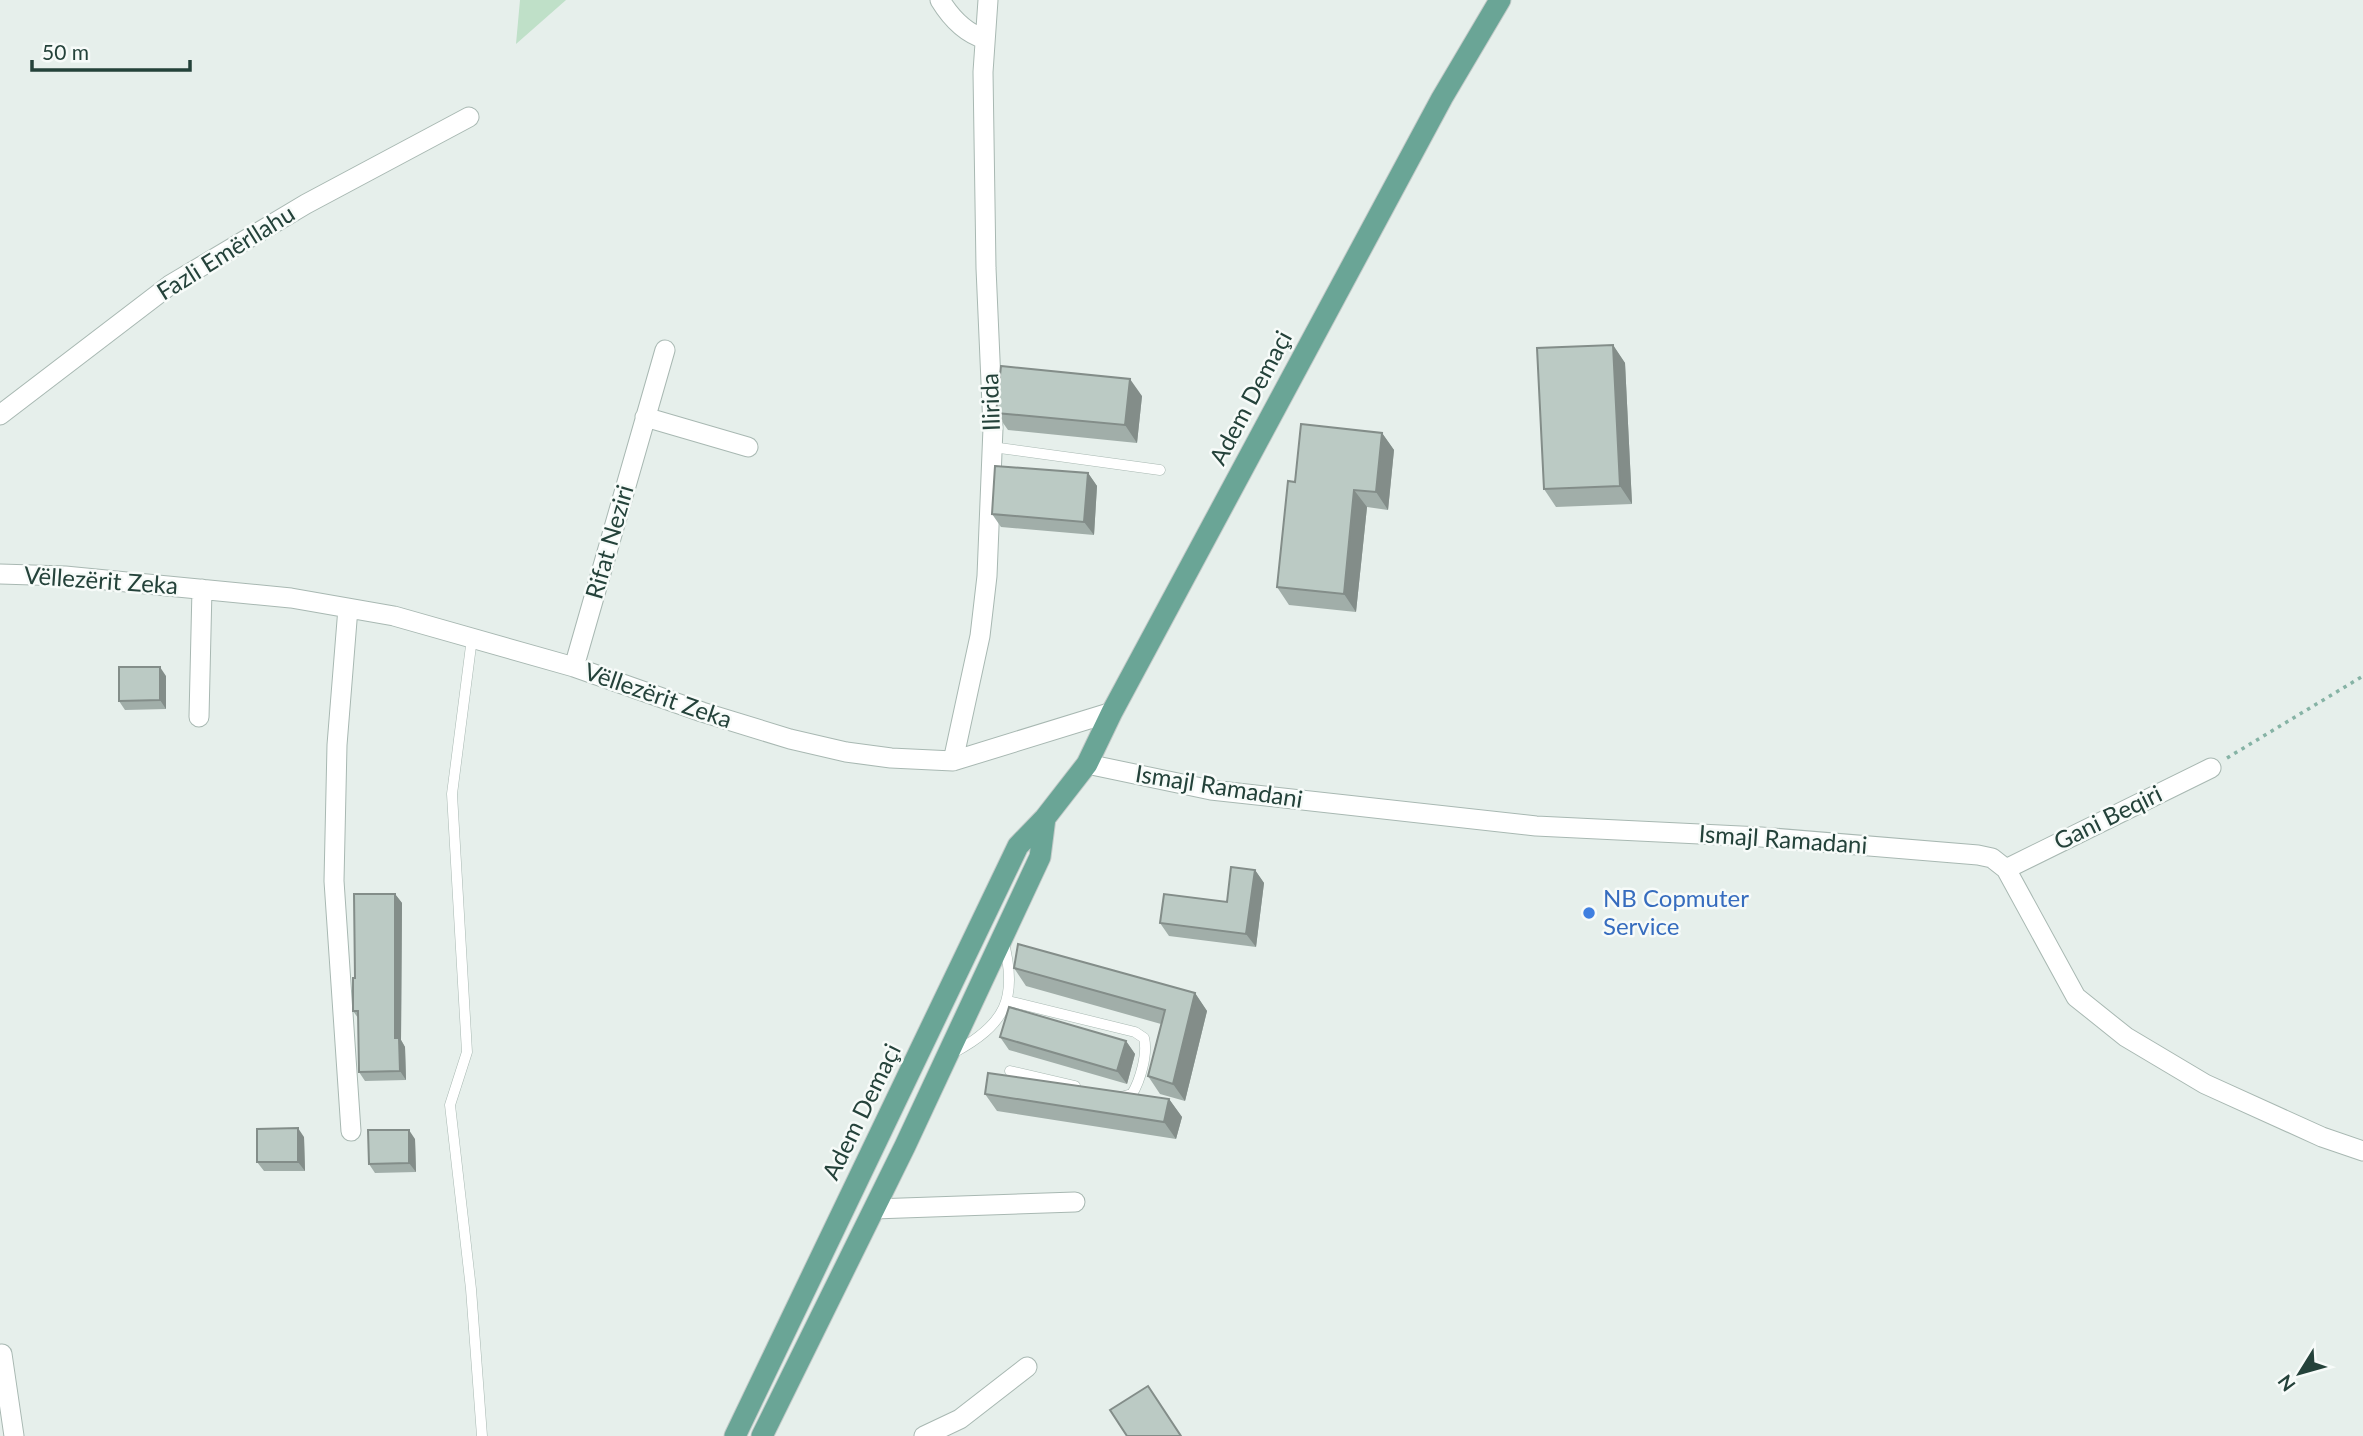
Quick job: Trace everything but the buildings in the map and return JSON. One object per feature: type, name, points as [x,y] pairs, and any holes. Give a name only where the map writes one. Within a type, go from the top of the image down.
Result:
[{"type":"main road","name":"Adem Demaçi","points":[[735,1436],[1018,846],[1045,818],[1087,764],[1112,712],[1442,98],[1500,0]]},
{"type":"main road","points":[[762,1436],[905,1146],[1040,856],[1045,818]]},
{"type":"street","points":[[940,0],[947,13],[961,27],[974,36],[985,39]]},
{"type":"street","name":"Ilirida","points":[[953,761],[980,636],[987,576],[992,447],[986,268],[984,72],[988,0]]},
{"type":"street","name":"Fazli Emërllahu","points":[[0,415],[170,285],[306,204],[469,117]]},
{"type":"street","name":"Rifat Neziri","points":[[574,667],[665,350]]},
{"type":"street","points":[[645,417],[748,447]]},
{"type":"street","name":"Vëllezërit Zeka","points":[[0,574],[65,576],[291,598],[394,615],[574,667],[702,712],[846,752],[891,758],[953,761],[1112,712]]},
{"type":"street","name":"Vëllezërit Zeka","points":[[199,717],[202,589]]},
{"type":"street","points":[[348,608],[337,745],[334,881],[351,1131]]},
{"type":"street","name":"Ismajl Ramadani","points":[[1087,764],[1211,790],[1536,826],[1761,837],[1978,855],[1992,858],[2006,869]]},
{"type":"street","name":"Gani Beqiri","points":[[2006,869],[2211,768]]},
{"type":"street","points":[[2006,869],[2076,998],[2126,1037],[2205,1084],[2322,1138],[2363,1151]]},
{"type":"street","points":[[874,1209],[1075,1202]]},
{"type":"street","points":[[2,1354],[14,1436]]},
{"type":"street","points":[[924,1436],[960,1419],[1027,1367]]},
{"type":"lane","points":[[992,447],[1160,470]]},
{"type":"lane","points":[[472,638],[452,794],[467,1052],[450,1105],[471,1289],[482,1436]]},
{"type":"lane","points":[[946,1057],[991,1028],[1008,1001],[1010,975],[1002,937]]},
{"type":"lane","points":[[1008,1001],[1135,1032],[1144,1038],[1147,1047],[1132,1094],[1124,1098],[1111,1095]]},
{"type":"lane","points":[[1010,1071],[1086,1089]]},
{"type":"path","points":[[2211,768],[2363,676]]},
{"type":"green space","points":[[520,0],[566,0],[516,44]]},
{"type":"place","name":"NB Copmuter Service","points":[[1589,913]]}]
